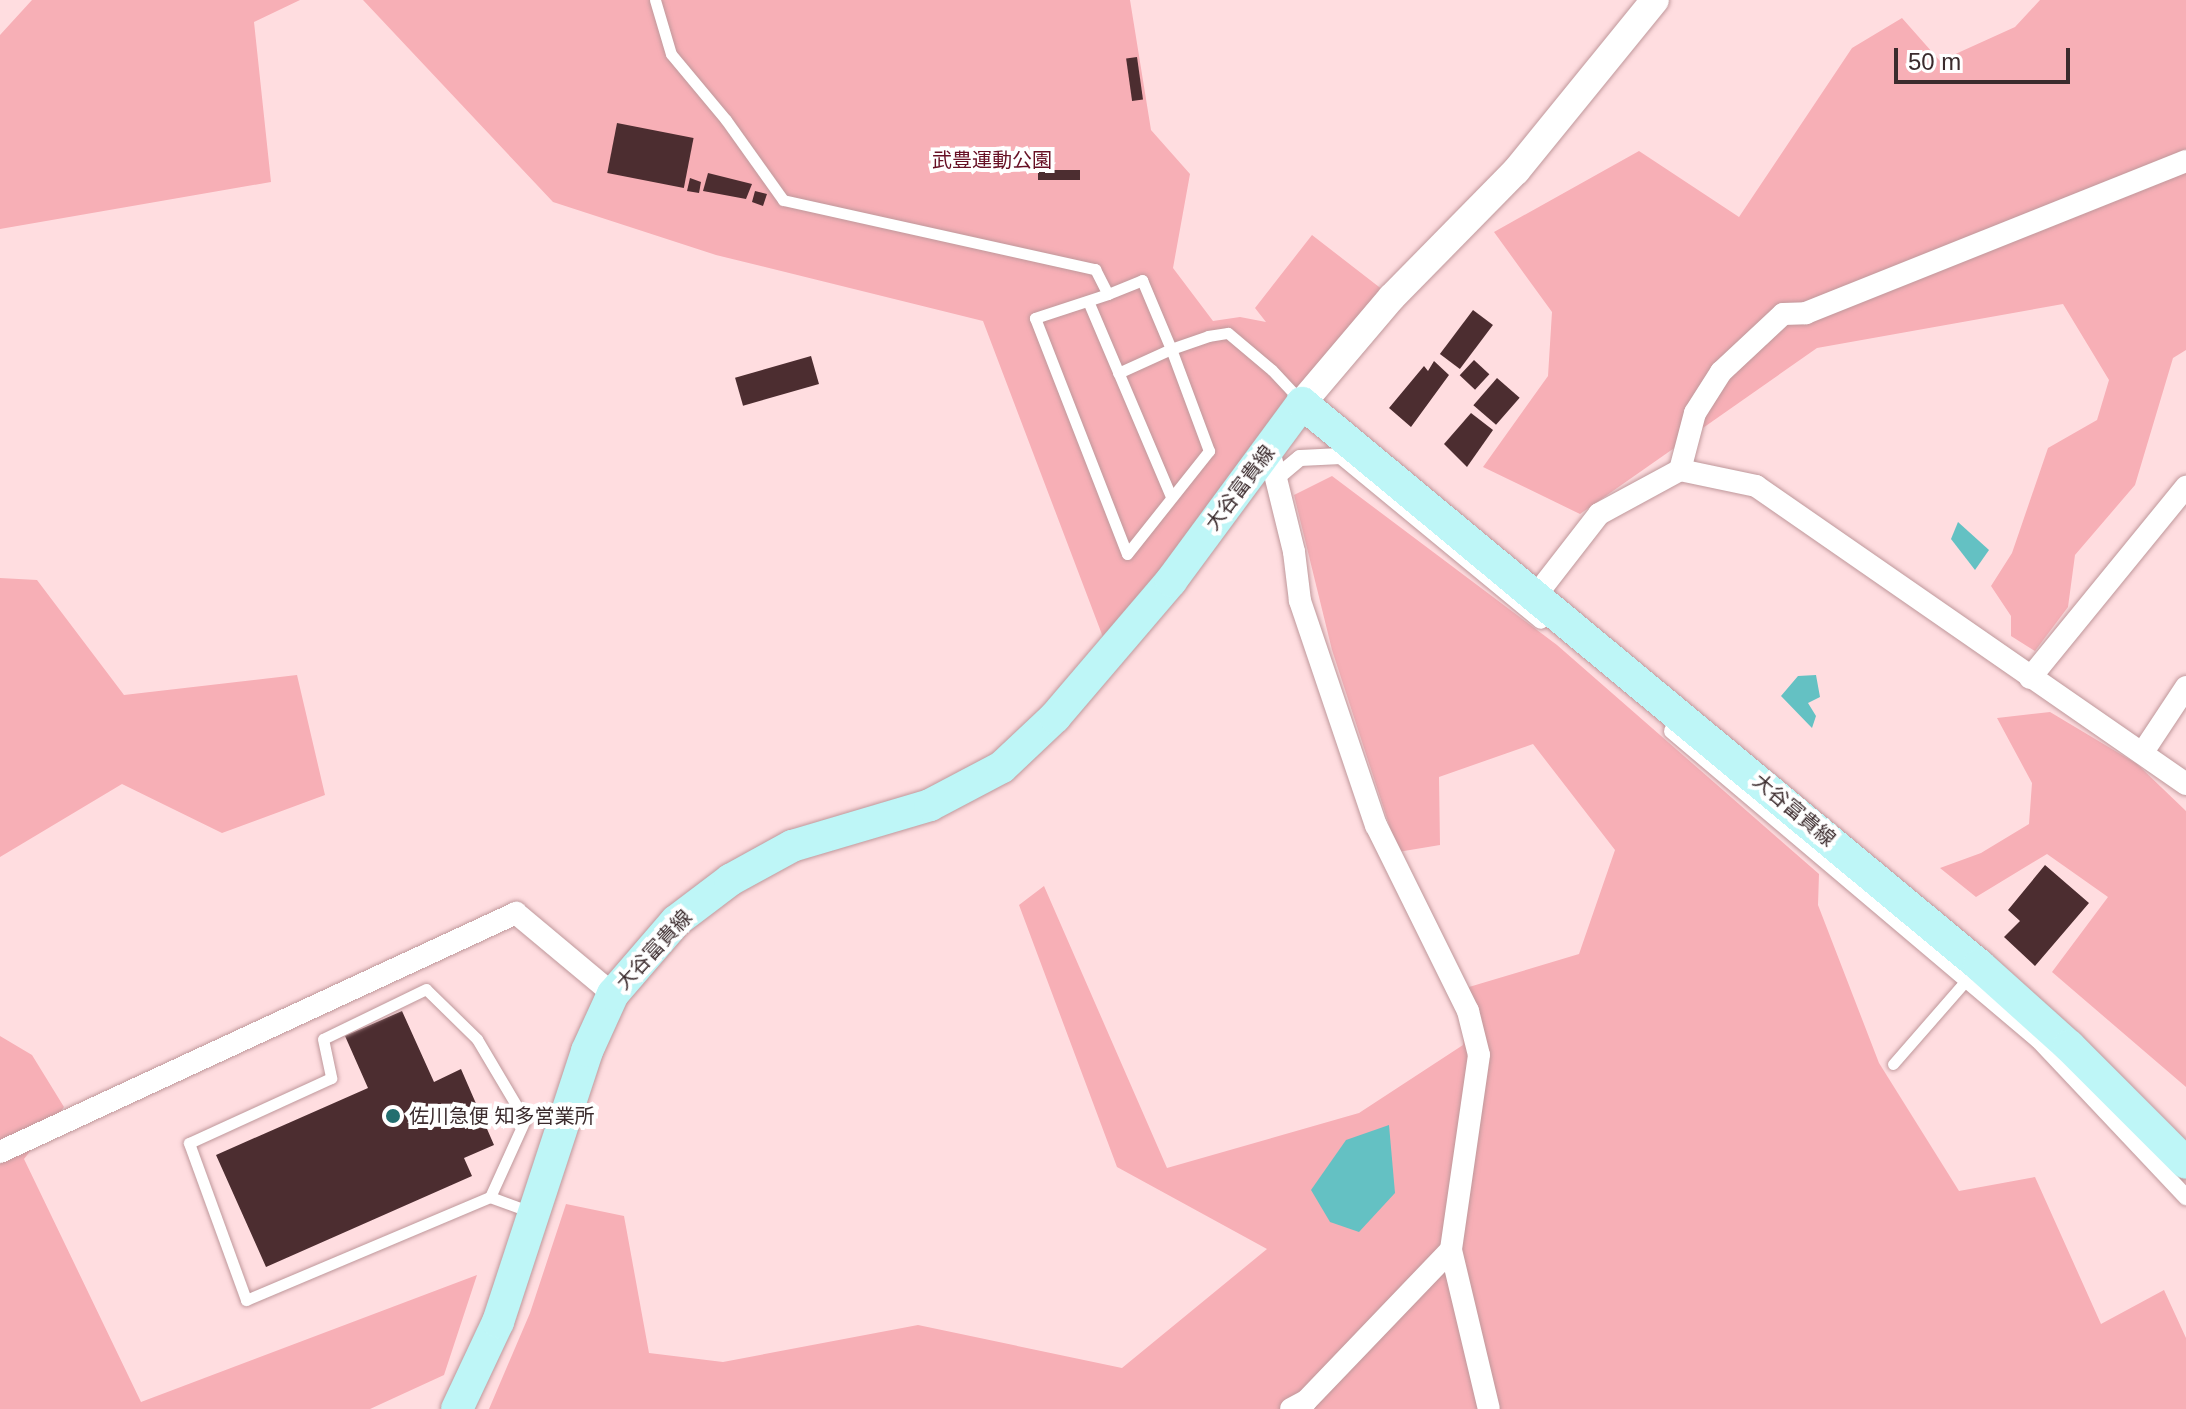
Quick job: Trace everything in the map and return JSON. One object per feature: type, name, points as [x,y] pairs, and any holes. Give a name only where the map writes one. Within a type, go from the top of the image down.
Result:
[{"type":"main road","name":"大谷富貴線","points":[[457,1409],[498,1322],[587,1051],[613,994],[676,921],[730,880],[792,846],[930,805],[1002,767],[1055,717],[1272,464],[1302,403],[1537,594],[1973,972],[2069,1046],[2186,1163]]},
{"type":"street","points":[[1302,403],[1392,297],[1516,171],[1655,0]]},
{"type":"street","points":[[1680,470],[1695,413],[1721,372],[1783,314],[1806,313],[2186,161]]},
{"type":"street","points":[[1489,1409],[1451,1250],[1479,1055],[1468,1011],[1376,825],[1300,601],[1294,552],[1272,464],[1300,458],[1341,456],[1474,569],[1973,972],[2186,1197]]},
{"type":"street","points":[[1537,594],[1599,514],[1680,470],[1756,486],[2186,784]]},
{"type":"street","points":[[2030,678],[2186,487]]},
{"type":"street","points":[[2143,752],[2186,687]]},
{"type":"street","points":[[0,1152],[516,913],[613,994]]},
{"type":"street","points":[[1291,1409],[1306,1401],[1451,1250]]},
{"type":"lane","points":[[655,0],[671,54],[726,120],[783,200],[1095,269],[1108,294]]},
{"type":"lane","points":[[1142,280],[1209,451],[1127,554],[1035,318],[1108,294],[1142,280]]},
{"type":"lane","points":[[1088,301],[1171,497]]},
{"type":"lane","points":[[1118,373],[1171,349],[1208,336],[1228,333],[1272,370],[1302,403]]},
{"type":"lane","points":[[1893,1064],[1973,972]]},
{"type":"lane","points":[[490,1197],[525,1120],[477,1039],[426,989],[323,1039],[331,1078],[189,1143],[246,1300],[490,1197],[534,1213]]},
{"type":"green space","points":[[32,0],[300,0],[254,22],[271,182],[0,229],[0,35]]},
{"type":"green space","name":"武豊運動公園","points":[[363,0],[1130,0],[1151,130],[1190,174],[1173,268],[1213,321],[1240,317],[1266,322],[1255,308],[1312,235],[1392,297],[1109,653],[983,321],[716,255],[553,202]]},
{"type":"green space","points":[[2040,0],[2186,0],[2186,350],[2173,358],[2135,485],[2075,555],[2068,607],[2035,651],[2011,636],[2011,616],[1991,586],[2012,553],[2048,448],[2097,420],[2109,380],[2063,304],[1817,348],[1580,514],[1483,467],[1548,376],[1552,312],[1494,232],[1639,151],[1739,217],[1852,48],[1902,18],[1940,61],[2015,27]]},
{"type":"green space","points":[[1332,476],[1557,645],[1819,874],[1818,905],[1879,1063],[1959,1191],[2035,1177],[2101,1324],[2164,1290],[2186,1338],[2186,1409],[489,1409],[530,1313],[566,1204],[624,1216],[649,1353],[723,1362],[918,1325],[1122,1368],[1267,1249],[1117,1167],[1019,905],[1044,886],[1167,1168],[1359,1113],[1463,1045],[1469,987],[1579,954],[1615,850],[1533,744],[1439,777],[1440,845],[1398,852],[1332,650],[1294,495]]},
{"type":"green space","points":[[0,578],[37,580],[124,695],[297,675],[325,795],[222,833],[122,784],[0,857]]},
{"type":"green space","points":[[2050,712],[2137,764],[2186,811],[2186,1087],[2052,972],[2108,897],[2047,854],[1976,897],[1940,868],[1981,853],[2029,824],[2032,783],[1997,718]]},
{"type":"green space","points":[[0,1036],[32,1055],[64,1107],[24,1159],[141,1402],[477,1275],[444,1375],[370,1409],[0,1409]]},
{"type":"water","points":[[1958,522],[1989,550],[1975,570],[1951,539]]},
{"type":"water","points":[[1816,675],[1820,697],[1808,703],[1816,716],[1812,728],[1781,696],[1798,676]]},
{"type":"water","points":[[1389,1125],[1395,1193],[1359,1232],[1330,1222],[1311,1190],[1346,1140]]},
{"type":"building","points":[[1137,57],[1143,100],[1132,101],[1126,59]]},
{"type":"building","points":[[617,123],[694,138],[684,188],[607,173]]},
{"type":"building","points":[[1038,170],[1080,170],[1080,180],[1038,180]]},
{"type":"building","points":[[708,173],[752,184],[746,199],[703,191]]},
{"type":"building","points":[[690,178],[701,182],[699,193],[687,191]]},
{"type":"building","points":[[755,191],[767,194],[763,206],[752,202]]},
{"type":"building","points":[[1473,310],[1493,325],[1460,369],[1440,354]]},
{"type":"building","points":[[811,356],[819,384],[743,406],[735,378]]},
{"type":"building","points":[[1474,360],[1489,374],[1475,390],[1460,375]]},
{"type":"building","points":[[1434,361],[1449,375],[1411,427],[1389,408],[1424,366],[1428,371]]},
{"type":"building","points":[[1497,378],[1520,398],[1496,425],[1473,405]]},
{"type":"building","points":[[1471,413],[1493,430],[1467,467],[1444,444]]},
{"type":"building","points":[[2045,865],[2089,903],[2035,966],[2004,937],[2020,921],[2008,910]]},
{"type":"building","name":"佐川急便 知多営業所","points":[[402,1011],[434,1082],[461,1069],[494,1145],[464,1158],[472,1176],[266,1267],[216,1155],[368,1088],[345,1036]]},
{"type":"place","name":"佐川急便 知多営業所","points":[[393,1116]]}]
